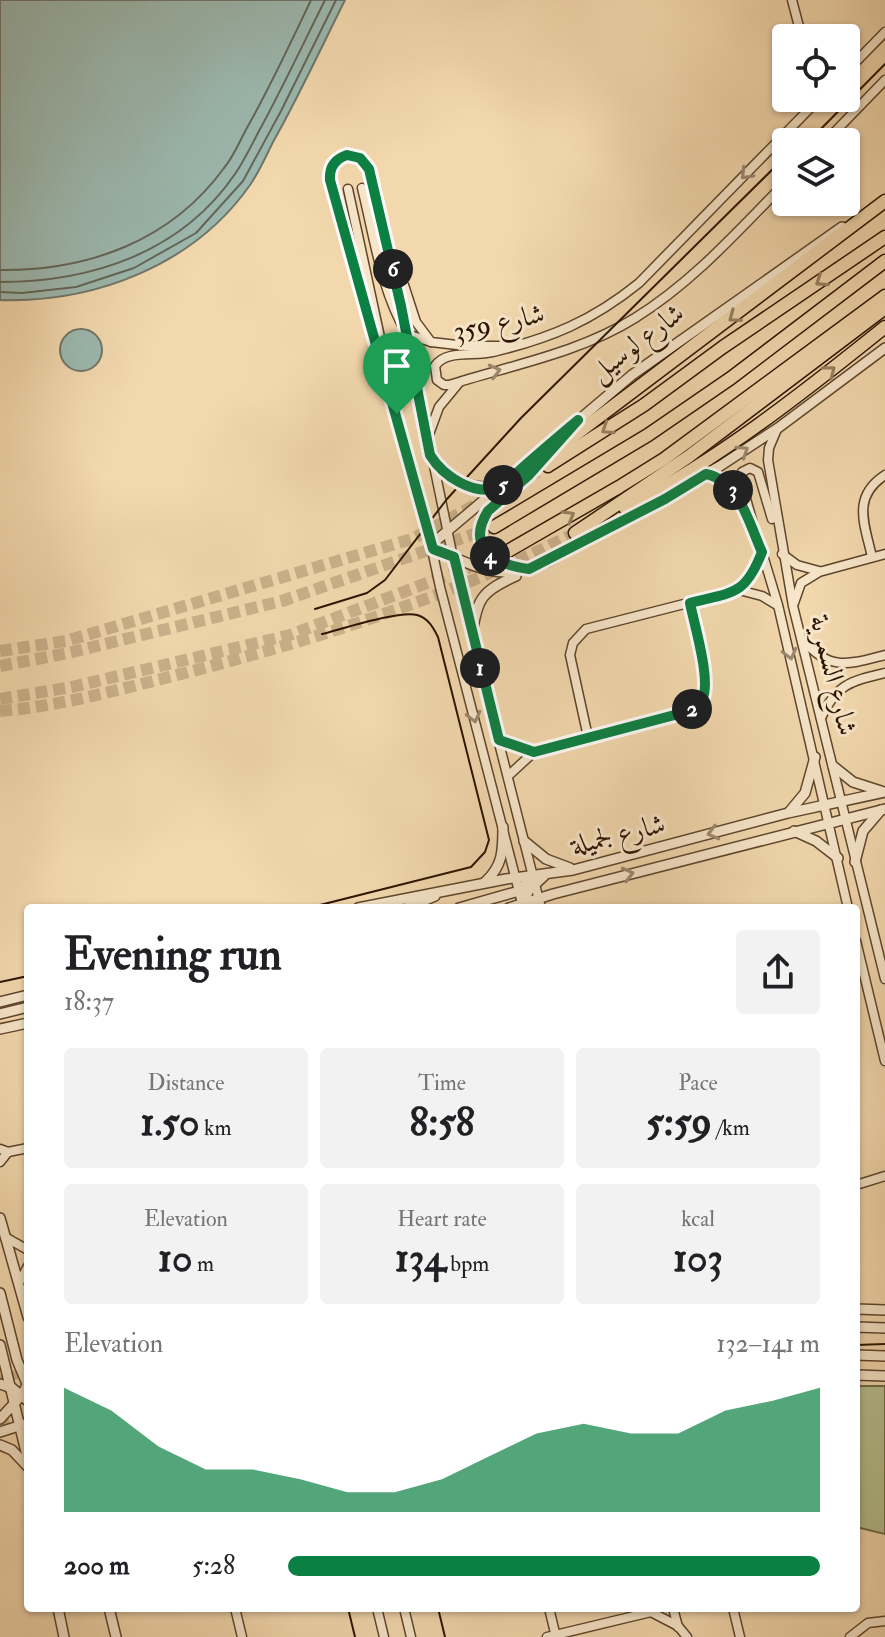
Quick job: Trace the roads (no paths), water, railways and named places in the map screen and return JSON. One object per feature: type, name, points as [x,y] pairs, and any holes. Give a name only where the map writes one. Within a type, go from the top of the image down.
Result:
[{"type":"highway","points":[[885,200],[567,441],[548,466],[644,405],[723,347],[885,237]]},
{"type":"highway","points":[[494,527],[648,435],[731,378],[885,261]]},
{"type":"highway","points":[[501,555],[664,459],[885,296]]},
{"type":"highway","points":[[885,308],[688,457],[575,533],[645,498],[706,460],[787,404],[885,327]]},
{"type":"street","points":[[792,0],[798,24]]},
{"type":"street","points":[[860,57],[885,32]]},
{"type":"street","points":[[839,128],[885,80]]},
{"type":"street","name":"شارع 359","points":[[772,196],[680,286],[635,318],[579,345],[463,380],[444,385],[440,383],[434,371],[437,362],[445,357],[485,354],[555,335],[587,320],[639,283],[804,112]]},
{"type":"street","points":[[522,904],[440,587],[433,547],[330,180],[332,166],[342,157],[351,155],[360,158],[369,169],[407,334],[430,455],[540,904]]},
{"type":"street","points":[[362,188],[393,307],[407,334],[431,342],[466,346],[517,346]]},
{"type":"street","points":[[348,189],[397,414]]},
{"type":"street","name":"شارع لوسيل","points":[[433,547],[632,375],[816,244],[885,200]]},
{"type":"street","points":[[393,271],[404,285],[416,322],[431,342]]},
{"type":"street","points":[[472,635],[475,612],[486,592],[665,499],[706,474],[778,428],[885,348]]},
{"type":"street","points":[[427,442],[439,407],[463,380]]},
{"type":"street","points":[[529,569],[508,567],[492,559],[482,541],[484,518],[529,475],[578,420]]},
{"type":"street","name":"شارع السمرية","points":[[778,428],[769,448],[768,460],[782,554],[885,979]]},
{"type":"street","points":[[430,455],[447,475],[462,484],[479,488],[501,487]]},
{"type":"street","points":[[739,590],[751,578],[762,552],[740,481],[742,472],[750,468],[760,477],[782,554],[797,565],[819,572]]},
{"type":"street","name":"شارع السمرية","points":[[706,474],[718,477],[733,490],[762,552],[815,757],[847,904]]},
{"type":"street","points":[[872,557],[863,501],[868,490],[885,475]]},
{"type":"street","points":[[433,547],[474,566],[498,572],[516,573],[529,569]]},
{"type":"street","points":[[793,606],[801,583],[819,572],[885,554]]},
{"type":"street","points":[[588,737],[570,655],[573,643],[586,629],[739,590],[762,596],[778,605]]},
{"type":"street","points":[[508,776],[534,752],[686,712],[702,700],[704,674],[690,603]]},
{"type":"street","points":[[801,638],[821,657],[840,664],[885,655]]},
{"type":"street","points":[[821,719],[829,700],[845,685],[885,673]]},
{"type":"street","points":[[499,740],[534,752]]},
{"type":"street","points":[[788,813],[805,793],[815,757]]},
{"type":"street","points":[[833,766],[858,785],[885,792]]},
{"type":"street","name":"شارع لجميلة","points":[[380,904],[483,883],[515,878],[533,880],[788,813],[885,792]]},
{"type":"street","points":[[855,862],[863,831],[883,810]]},
{"type":"street","name":"شارع لجميلة","points":[[540,904],[794,831],[883,810]]},
{"type":"street","points":[[483,883],[502,859],[503,827]]},
{"type":"street","points":[[794,831],[816,841],[838,858]]},
{"type":"street","points":[[524,841],[546,859],[573,870]]},
{"type":"street","points":[[473,904],[519,891],[533,880]]},
{"type":"street","points":[[524,904],[533,880]]},
{"type":"street","points":[[416,904],[445,892]]},
{"type":"street","points":[[873,930],[885,939]]},
{"type":"street","points":[[860,966],[885,1061]]},
{"type":"street","points":[[0,1002],[24,996]]},
{"type":"street","points":[[0,1014],[24,1008]]},
{"type":"street","points":[[0,1029],[24,1024]]},
{"type":"street","points":[[0,1162],[4,1151],[24,1148]]},
{"type":"street","points":[[860,1184],[883,1179]]},
{"type":"street","points":[[0,1218],[24,1302]]},
{"type":"street","points":[[5,1237],[24,1248]]},
{"type":"street","points":[[19,1283],[24,1274]]},
{"type":"street","points":[[0,1293],[24,1376]]},
{"type":"street","points":[[860,1309],[885,1310]]},
{"type":"street","points":[[860,1327],[885,1328]]},
{"type":"street","points":[[0,1345],[2,1363],[12,1388],[23,1400],[23,1424],[0,1432]]},
{"type":"street","points":[[860,1355],[885,1356]]},
{"type":"street","points":[[2,1363],[24,1359]]},
{"type":"street","points":[[860,1375],[885,1376]]},
{"type":"street","points":[[0,1384],[12,1388]]},
{"type":"street","points":[[0,1419],[23,1400]]},
{"type":"street","points":[[0,1445],[12,1450],[24,1463]]},
{"type":"street","points":[[59,1612],[64,1637]]},
{"type":"street","points":[[110,1612],[116,1637]]},
{"type":"street","points":[[236,1612],[242,1637]]},
{"type":"street","points":[[378,1612],[384,1637]]},
{"type":"street","points":[[405,1612],[411,1637]]},
{"type":"street","points":[[550,1612],[553,1636],[644,1612]]},
{"type":"street","points":[[655,1612],[678,1626],[687,1637]]},
{"type":"street","points":[[674,1612],[680,1637]]},
{"type":"street","points":[[734,1612],[740,1637]]},
{"type":"street","points":[[850,1637],[862,1625],[885,1621]]},
{"type":"water","points":[[0,0],[345,0],[253,180],[227,213],[201,237],[140,274],[106,286],[71,295],[0,300]]},
{"type":"water","points":[[81,329],[96,335],[102,350],[96,365],[81,371],[66,365],[60,350],[66,335]]},
{"type":"tunnel","points":[[0,651],[66,641],[412,539],[548,466]]},
{"type":"tunnel","points":[[0,666],[68,653],[282,601],[494,527]]},
{"type":"tunnel","points":[[0,711],[70,701],[116,690],[336,630],[480,577],[575,533]]},
{"type":"tunnel","points":[[0,699],[72,687],[290,635],[501,555]]},
{"type":"tunnel","points":[[0,1379],[24,1373]]},
{"type":"tunnel","points":[[0,1422],[24,1417]]},
{"type":"tram line","points":[[822,128],[885,64]]},
{"type":"tram line","points":[[315,609],[367,593],[385,580],[447,499],[521,418],[772,170]]},
{"type":"tram line","points":[[322,634],[398,615],[417,615],[430,623],[438,637],[489,840],[485,852],[471,867],[324,904]]},
{"type":"tram line","points":[[0,982],[24,977]]},
{"type":"tram line","points":[[860,1345],[885,1344]]},
{"type":"tram line","points":[[349,1612],[355,1637]]},
{"type":"tram line","points":[[439,1612],[445,1637]]}]
